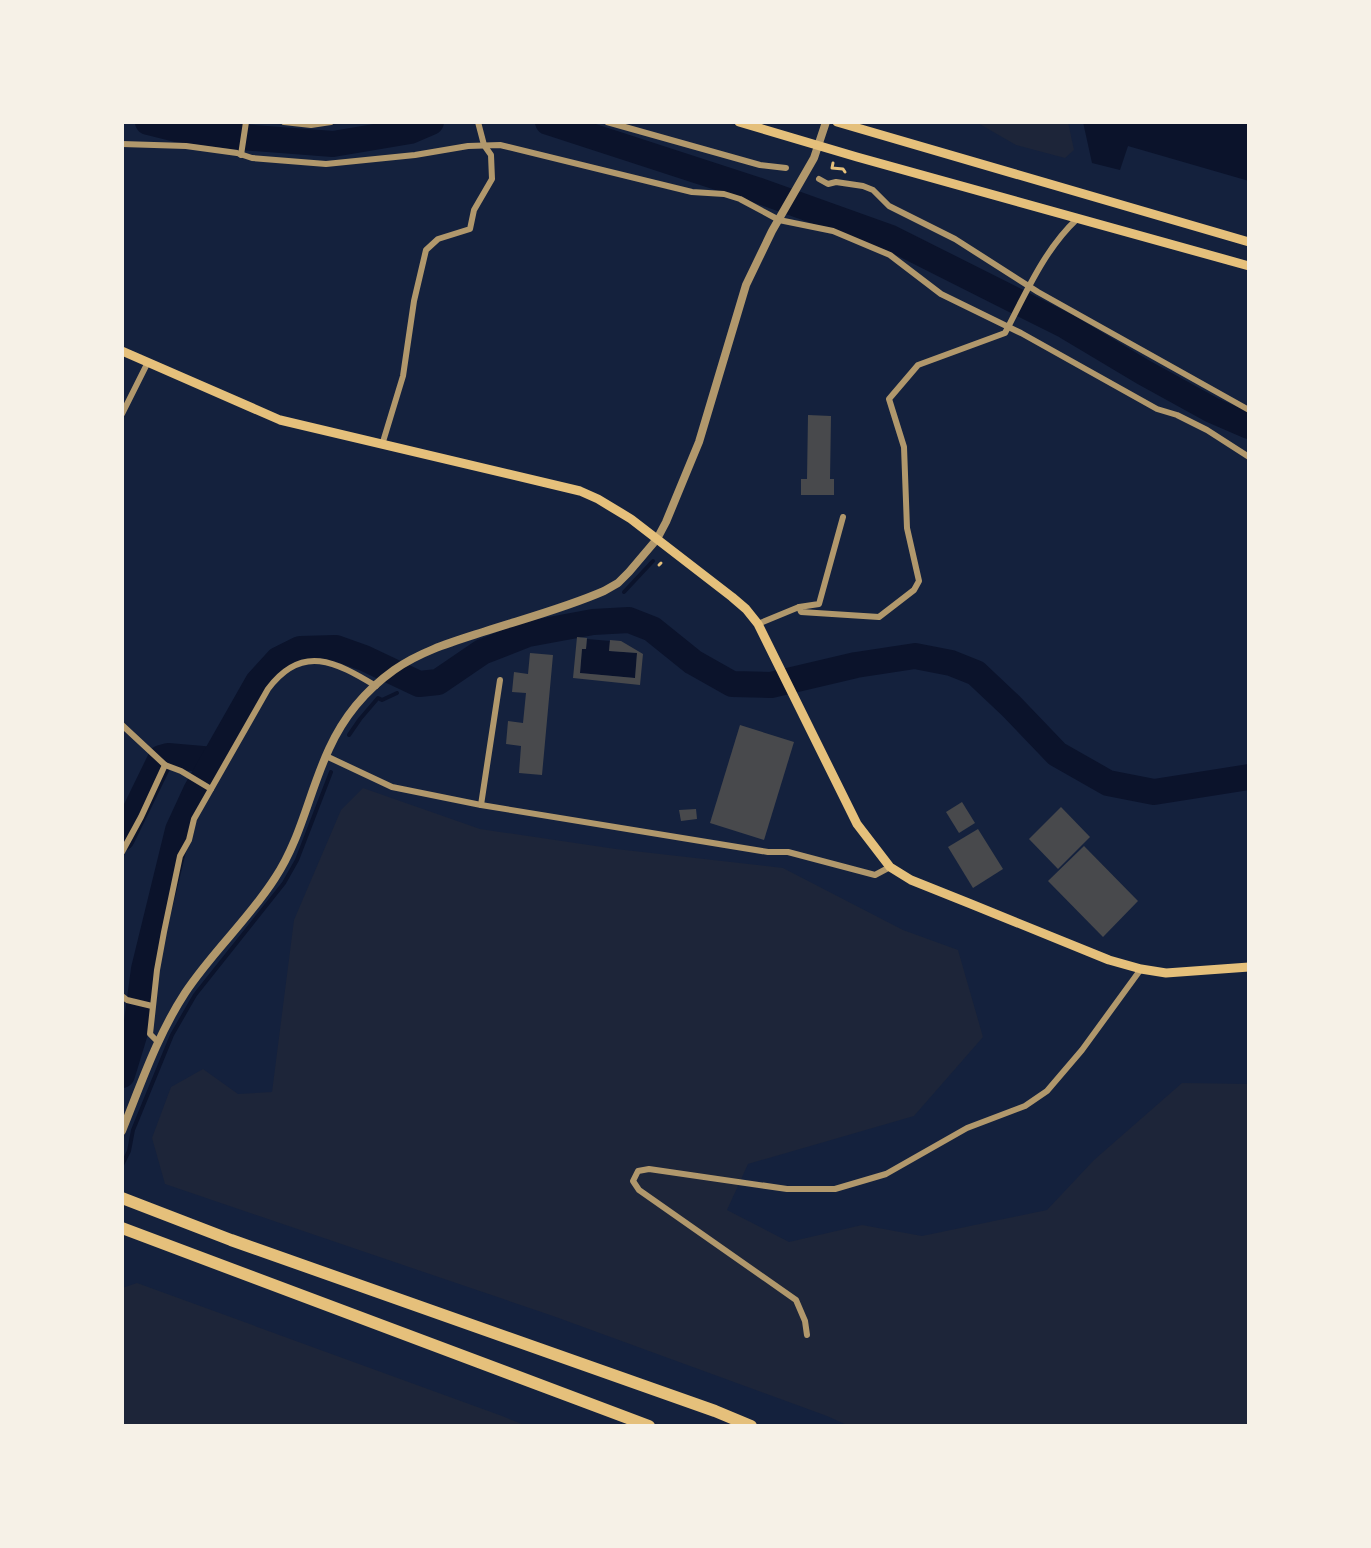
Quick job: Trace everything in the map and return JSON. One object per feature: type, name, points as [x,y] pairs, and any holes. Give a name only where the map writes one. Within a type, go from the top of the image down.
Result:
[{"type":"highway","points":[[122,1198],[751,1426]]},
{"type":"highway","points":[[122,1228],[649,1426]]},
{"type":"main road","points":[[739,122],[1249,266]]},
{"type":"main road","points":[[837,122],[1249,242]]},
{"type":"main road","points":[[122,351],[280,420],[580,491],[609,505],[732,597],[758,624],[857,824],[890,867],[911,880],[1109,960],[1141,969],[1166,973],[1249,967]]},
{"type":"street","points":[[241,154],[246,122]]},
{"type":"street","points":[[284,122],[311,125],[331,122]]},
{"type":"street","points":[[382,445],[403,376],[414,301],[426,250],[438,239],[470,229],[474,210],[492,179],[491,155],[478,122]]},
{"type":"street","points":[[607,122],[760,165],[786,168]]},
{"type":"street","points":[[122,1131],[174,1010],[187,989],[276,878],[289,855],[326,756],[351,712],[377,684],[431,649],[604,591],[618,583],[657,539],[699,442],[746,285],[758,257],[803,178],[826,122]]},
{"type":"street","points":[[122,144],[178,146],[252,158],[326,164],[415,155],[484,143],[516,148],[697,193],[732,196],[780,217],[825,228],[879,250],[941,294],[1009,325],[1157,409],[1207,430],[1249,457]]},
{"type":"street","points":[[819,179],[828,184],[836,182],[873,190],[889,206],[955,239],[1028,288],[1249,410]]},
{"type":"street","points":[[799,607],[801,612],[879,617],[914,590],[919,581],[907,528],[904,447],[889,399],[918,365],[1005,333],[1048,254],[1077,219]]},
{"type":"street","points":[[122,414],[148,362]]},
{"type":"street","points":[[758,624],[799,607],[819,604],[843,517]]},
{"type":"street","points":[[158,1042],[150,1034],[150,1006],[180,856],[209,787],[268,689],[283,673],[304,662],[327,661],[377,684]]},
{"type":"street","points":[[481,805],[500,680]]},
{"type":"street","points":[[122,725],[165,765],[209,787]]},
{"type":"street","points":[[326,756],[392,787],[481,805],[768,852],[788,852],[875,875],[890,867]]},
{"type":"street","points":[[122,852],[165,765]]},
{"type":"street","points":[[807,1335],[796,1300],[639,1190],[633,1181],[638,1171],[649,1169],[787,1189],[835,1189],[886,1174],[967,1128],[1025,1106],[1047,1091],[1082,1050],[1141,969]]},
{"type":"street","points":[[124,998],[150,1006]]},
{"type":"path","points":[[832,168],[843,169]]},
{"type":"shaded area","points":[[976,122],[1068,122],[1074,150],[1065,158],[1016,145]]},
{"type":"shaded area","points":[[1083,122],[1249,122],[1249,181],[1128,146],[1120,170],[1092,163]]},
{"type":"shaded area","points":[[587,639],[610,641],[609,651],[637,653],[635,678],[580,673],[582,649],[586,649]]},
{"type":"shaded area","points":[[363,788],[480,829],[616,849],[783,868],[903,930],[958,950],[983,1037],[914,1116],[748,1164],[727,1210],[789,1242],[862,1225],[922,1236],[1047,1210],[1094,1160],[1182,1083],[1249,1084],[1249,1426],[849,1426],[553,1316],[165,1184],[152,1138],[171,1087],[203,1069],[238,1094],[272,1092],[294,920],[341,810]]},
{"type":"shaded area","points":[[137,1283],[527,1426],[122,1426],[122,1288]]},
{"type":"building","points":[[808,415],[831,416],[830,479],[834,479],[834,495],[801,495],[801,479],[807,479]]},
{"type":"building","points":[[577,637],[587,638],[586,649],[582,649],[580,673],[635,678],[637,653],[609,651],[610,640],[621,641],[643,654],[640,685],[573,678]]},
{"type":"building","points":[[530,653],[553,655],[542,775],[519,773],[521,746],[506,744],[508,721],[523,723],[526,693],[512,692],[514,672],[528,674]]},
{"type":"building","points":[[740,725],[794,742],[764,840],[710,823]]},
{"type":"building","points":[[962,802],[975,823],[959,833],[946,812]]},
{"type":"building","points":[[1061,807],[1090,837],[1058,869],[1029,839]]},
{"type":"building","points":[[696,809],[697,819],[681,821],[679,810]]},
{"type":"building","points":[[978,829],[1003,869],[973,888],[948,847]]},
{"type":"building","points":[[1084,846],[1138,901],[1103,937],[1048,881]]},
{"type":"waterway","points":[[148,122],[176,129],[241,137],[333,144],[410,131],[431,122]]},
{"type":"waterway","points":[[548,122],[757,190],[891,238],[1066,326],[1212,410],[1249,426]]},
{"type":"waterway","points":[[624,592],[653,561]]},
{"type":"waterway","points":[[122,1075],[136,1029],[144,969],[178,830],[196,791],[258,682],[278,660],[300,649],[336,648],[419,684],[438,682],[482,652],[528,634],[593,622],[629,620],[652,629],[693,662],[732,684],[771,685],[856,665],[915,656],[951,663],[976,673],[1057,754],[1108,783],[1154,792],[1249,777]]},
{"type":"waterway","points":[[349,735],[378,698],[382,700],[397,693]]},
{"type":"waterway","points":[[122,838],[161,758],[214,760]]},
{"type":"waterway","points":[[122,1165],[172,1035],[195,995],[284,883],[297,860],[331,772]]}]
